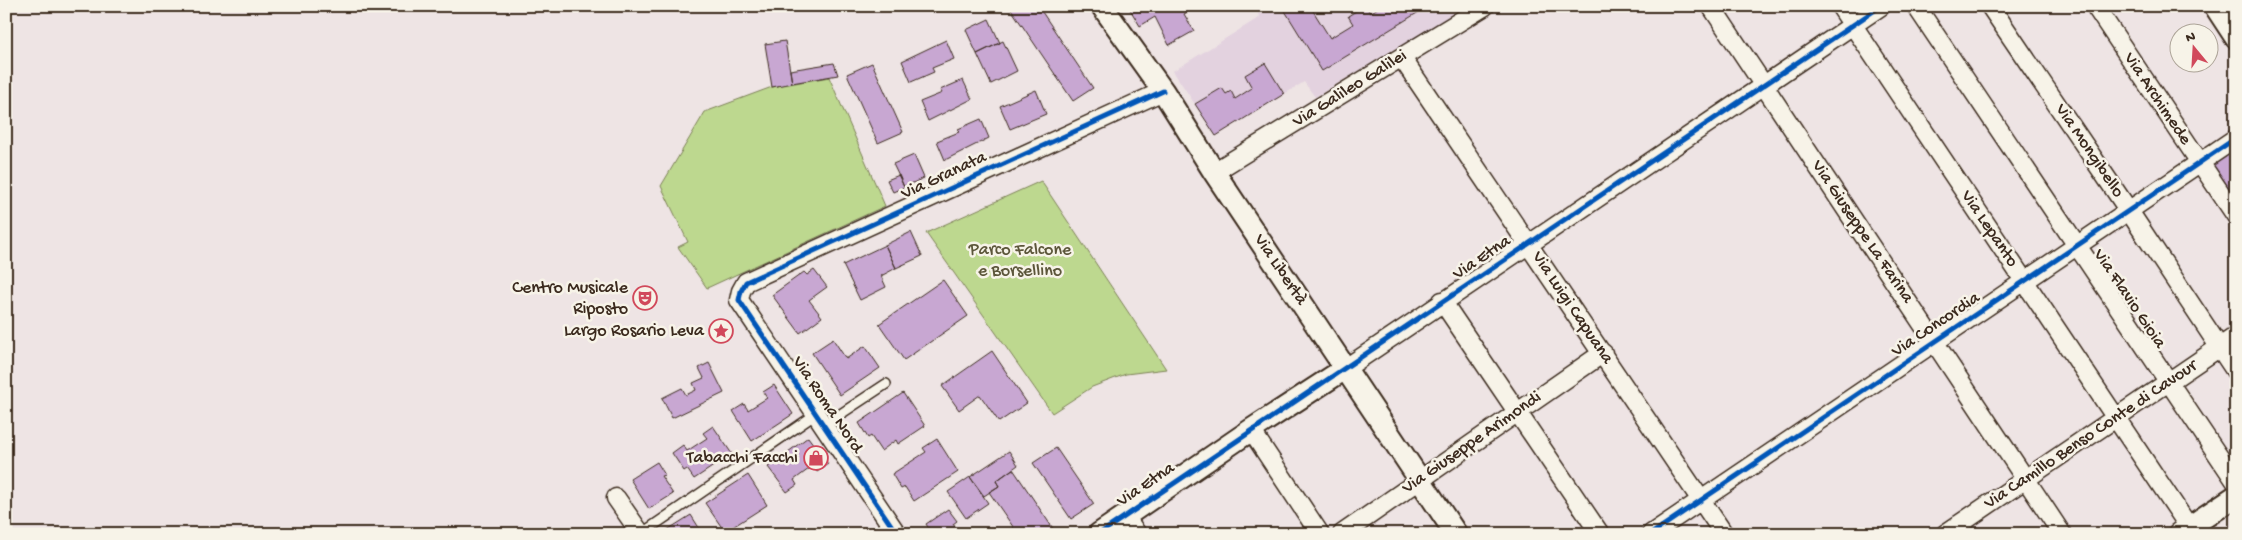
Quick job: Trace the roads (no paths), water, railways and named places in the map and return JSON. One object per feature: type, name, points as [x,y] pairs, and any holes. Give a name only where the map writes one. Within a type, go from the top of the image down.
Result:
[{"type":"street","name":"Via Libertà","points":[[1102,6],[1163,91],[1214,172],[1456,534]]},
{"type":"street","name":"Via Galileo Galilei","points":[[1214,172],[1485,6]]},
{"type":"street","name":"Via Giuseppe La Farina","points":[[1712,6],[2062,534]]},
{"type":"street","name":"Via Lepanto","points":[[1840,6],[2116,418],[2184,530]]},
{"type":"street","name":"Via Etna","points":[[1099,534],[1881,6]]},
{"type":"street","name":"Via Flavio Gioia","points":[[1916,6],[2236,482]]},
{"type":"street","name":"Via Mongibello","points":[[1990,6],[2236,372]]},
{"type":"street","name":"Via Archimede","points":[[2095,6],[2236,216]]},
{"type":"street","points":[[2215,6],[2236,38]]},
{"type":"street","name":"Via Luigi Capuana","points":[[1402,58],[1724,534]]},
{"type":"street","name":"Via Granata","points":[[740,291],[746,282],[1163,91]]},
{"type":"street","name":"Via Concordia","points":[[1651,534],[2236,138]]},
{"type":"street","name":"Via Roma Nord","points":[[740,291],[739,300],[897,534]]},
{"type":"street","points":[[1442,301],[1600,534]]},
{"type":"street","name":"Via Camillo Benso Conte di Cavour","points":[[1945,534],[2236,336]]},
{"type":"street","name":"Via Giuseppe Arimondi","points":[[1342,534],[1603,353]]},
{"type":"street","points":[[1251,430],[1320,534]]},
{"type":"street","points":[[2184,530],[2236,496]]},
{"type":"street","points":[[616,498],[641,534]]},
{"type":"street","points":[[1125,516],[1137,534]]},
{"type":"lane","points":[[641,534],[820,420],[886,384]]},
{"type":"place","name":"Centro Musicale Riposto","points":[[645,298]]},
{"type":"place","name":"Largo Rosario Leva","points":[[721,331]]},
{"type":"place","name":"Tabacchi Facchi","points":[[816,458]]},
{"type":"park label","name":"Parco Falcone e Borsellino","points":[[1020,260]]}]
